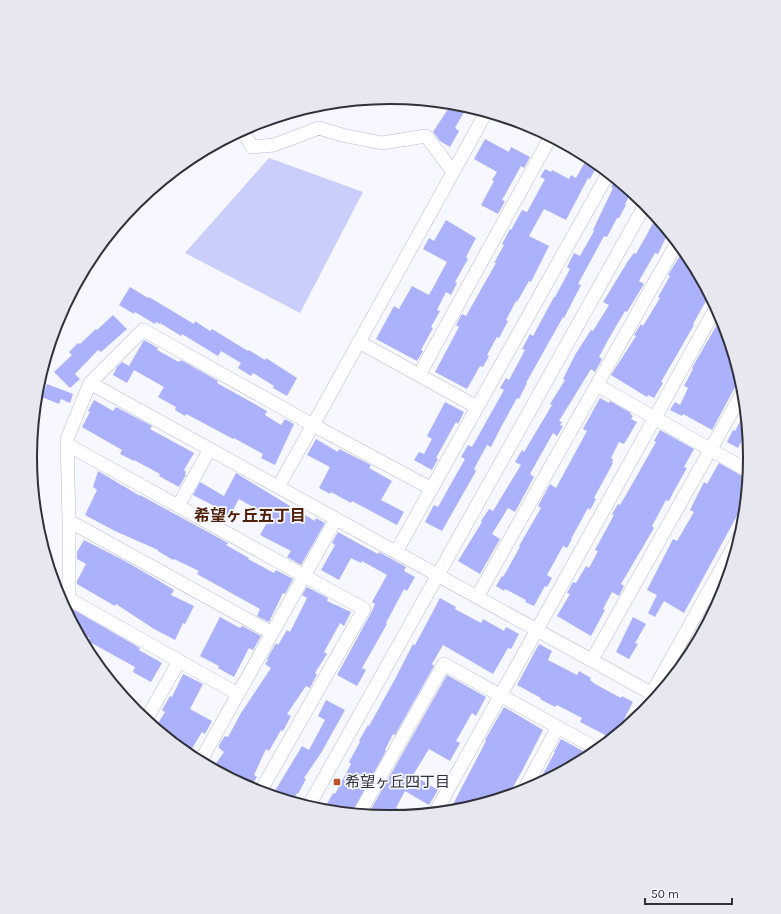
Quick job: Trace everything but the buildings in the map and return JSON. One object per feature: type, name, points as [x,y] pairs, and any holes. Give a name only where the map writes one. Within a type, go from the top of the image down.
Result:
[{"type":"street","points":[[278,487],[484,117]]},
{"type":"street","points":[[245,135],[252,147],[274,145],[319,128],[342,135],[382,143],[426,136],[453,172]]},
{"type":"street","points":[[419,375],[548,141]]},
{"type":"street","points":[[396,552],[606,177]]},
{"type":"street","points":[[311,801],[642,210]]},
{"type":"street","points":[[477,597],[675,247]]},
{"type":"street","points":[[438,807],[713,313]]},
{"type":"street","points":[[238,694],[69,600],[67,439],[90,383],[143,330],[313,426],[432,489]]},
{"type":"street","points":[[358,342],[477,407]]},
{"type":"street","points":[[90,383],[653,694]]},
{"type":"street","points":[[597,385],[744,468]]},
{"type":"street","points":[[592,660],[739,399]]},
{"type":"street","points":[[68,445],[364,609],[263,787]]},
{"type":"street","points":[[178,506],[210,449]]},
{"type":"street","points":[[203,756],[336,519]]},
{"type":"street","points":[[69,521],[272,633]]},
{"type":"street","points":[[661,684],[730,554]]},
{"type":"street","points":[[149,715],[178,661]]},
{"type":"street","points":[[362,809],[444,664],[593,747]]},
{"type":"street","points":[[528,783],[558,727]]},
{"type":"water","points":[[269,158],[363,192],[300,313],[185,253]]},
{"type":"place","name":"希望ヶ丘四丁目","points":[[337,782]]},
{"type":"district","name":"希望ヶ丘五丁目","points":[[250,515]]}]
